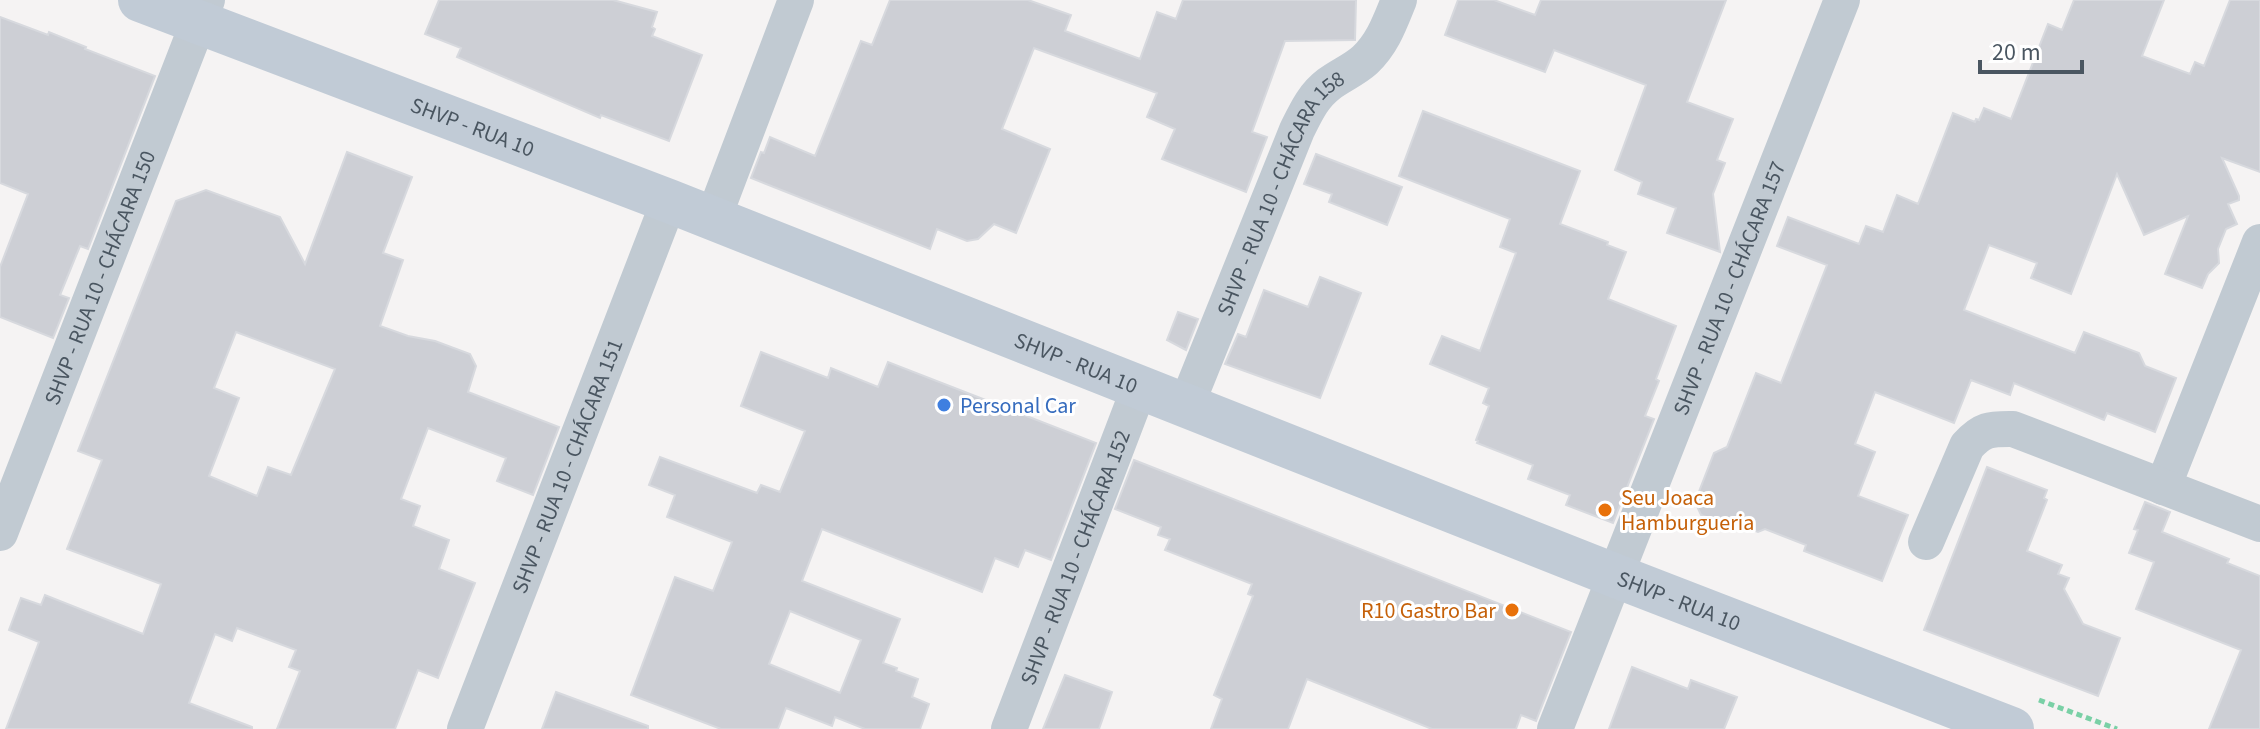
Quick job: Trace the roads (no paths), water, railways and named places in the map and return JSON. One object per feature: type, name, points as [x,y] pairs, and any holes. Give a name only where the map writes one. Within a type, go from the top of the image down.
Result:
[{"type":"street","name":"SHVP - RUA 10","points":[[140,0],[204,11],[713,219],[2012,729]]},
{"type":"street","points":[[713,219],[796,0]]},
{"type":"street","name":"SHVP - RUA 10 - CHÁCARA 158","points":[[1186,406],[1312,99],[1367,58],[1384,37],[1399,0]]},
{"type":"street","name":"SHVP - RUA 10 - CHÁCARA 157","points":[[1555,729],[1842,0]]},
{"type":"street","name":"SHVP - RUA 10 - CHÁCARA 150","points":[[0,533],[204,11]]},
{"type":"street","name":"SHVP - RUA 10 - CHÁCARA 151","points":[[465,729],[669,201]]},
{"type":"street","points":[[2163,487],[2260,242]]},
{"type":"street","name":"SHVP - RUA 10 - CHÁCARA 152","points":[[1009,729],[1140,386]]},
{"type":"street","points":[[1926,542],[1967,446],[1977,434],[1990,429],[2013,429],[2260,524]]},
{"type":"place","name":"Personal Car","points":[[944,405]]},
{"type":"place","name":"Seu Joaca Hamburgueria","points":[[1605,510]]},
{"type":"place","name":"R10 Gastro Bar","points":[[1512,610]]}]
